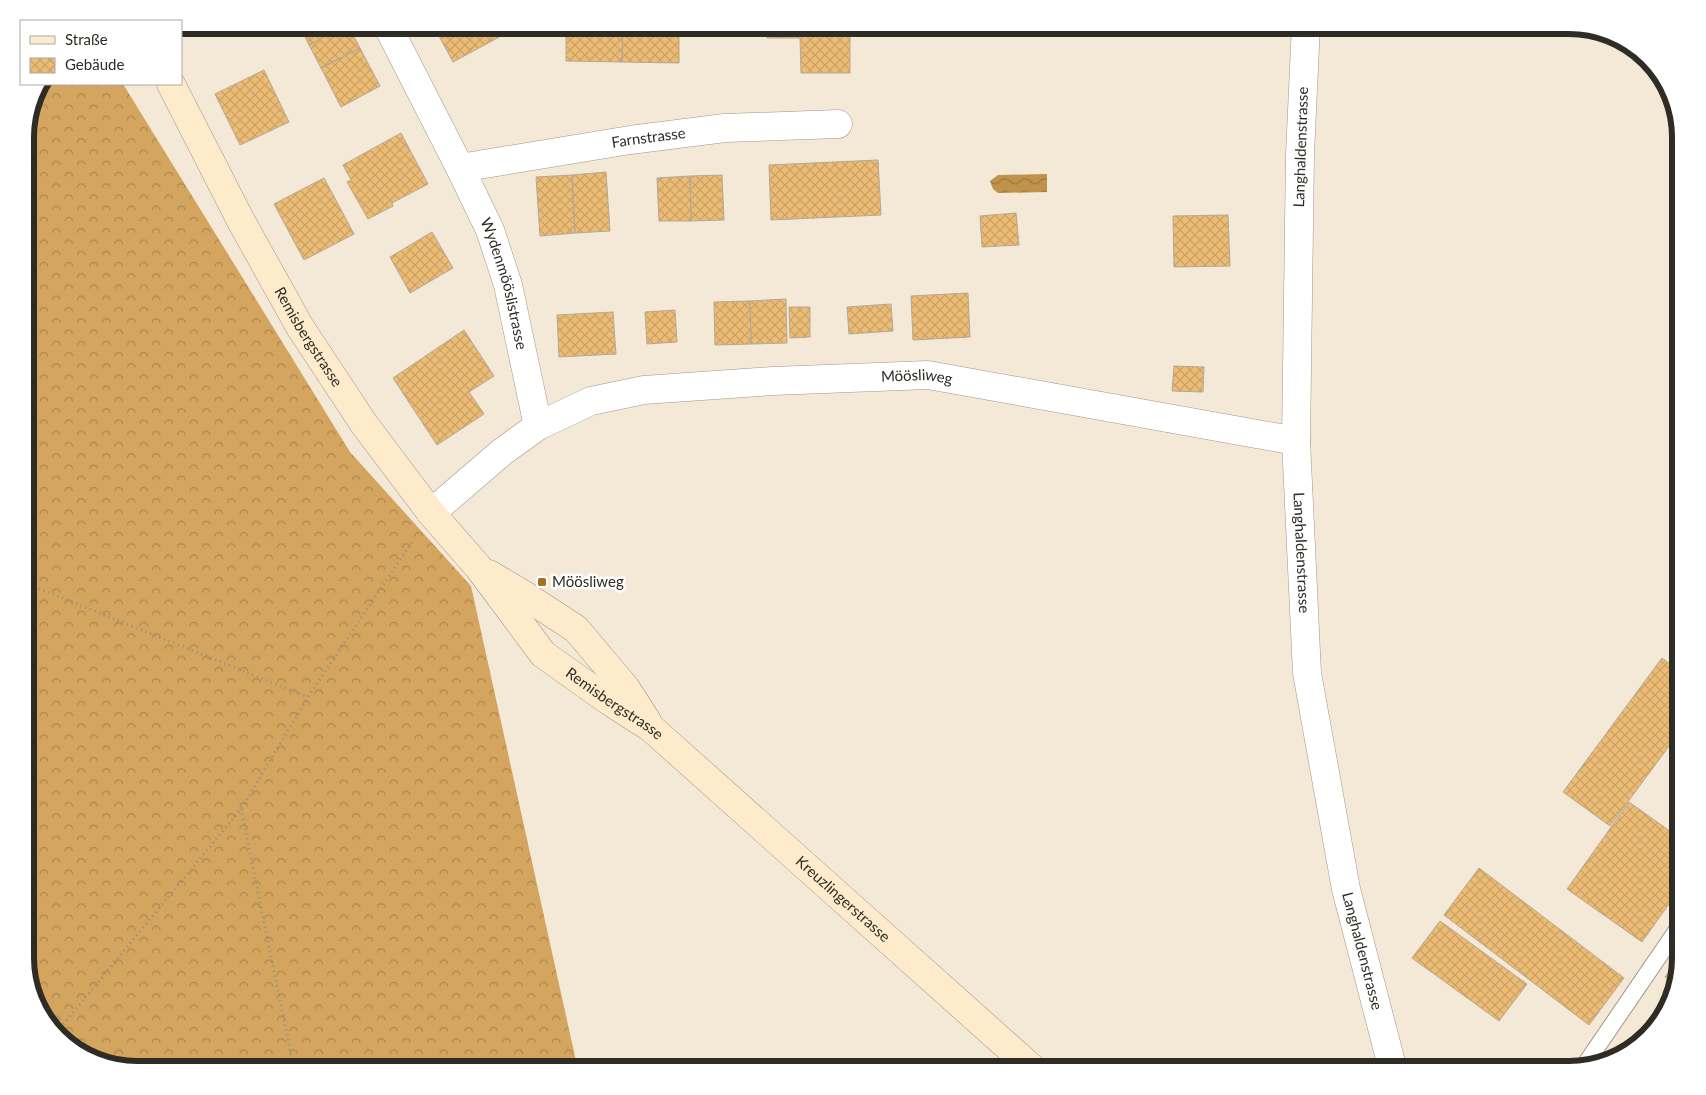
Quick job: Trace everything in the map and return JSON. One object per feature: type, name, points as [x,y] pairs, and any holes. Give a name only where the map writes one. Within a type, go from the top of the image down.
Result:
[{"type":"street","name":"Wydenmööslistrasse","points":[[392,34],[490,230],[508,285],[538,426]]},
{"type":"street","name":"Langhaldenstrasse","points":[[1306,34],[1300,154],[1296,441],[1308,673],[1346,889],[1391,1061]]},
{"type":"street","name":"Remisbergstrasse","points":[[172,85],[241,221],[300,328],[364,424],[431,513],[479,568],[543,654],[651,728]]},
{"type":"street","name":"Farnstrasse","points":[[460,168],[630,140],[725,128],[838,124]]},
{"type":"street","name":"Möösliweg","points":[[538,426],[591,401],[644,390],[773,381],[928,375],[1296,441]]},
{"type":"street","points":[[431,513],[502,452],[538,426]]},
{"type":"street","name":"Remisbergstrasse","points":[[479,568],[576,629],[626,687],[651,728]]},
{"type":"street","name":"Kreuzlingerstrasse","points":[[651,728],[1024,1061]]},
{"type":"lane","points":[[1589,1059],[1672,937]]},
{"type":"path","points":[[61,1027],[241,809],[308,697],[431,513]]},
{"type":"path","points":[[34,587],[308,697]]},
{"type":"path","points":[[241,809],[292,1061]]},
{"type":"green space","points":[[48,85],[124,85],[350,452],[471,586],[576,1061],[136,1061],[110,1058],[74,1040],[55,1021],[48,1010],[37,985],[34,965],[34,130],[37,110]]},
{"type":"water","points":[[1047,174],[1047,192],[998,193],[993,189],[990,181],[998,175]]},
{"type":"building","points":[[304,34],[330,34],[309,45]]},
{"type":"building","points":[[330,34],[353,34],[360,48],[321,68],[309,45]]},
{"type":"building","points":[[438,34],[503,35],[453,62]]},
{"type":"building","points":[[566,34],[623,34],[622,62],[566,61]]},
{"type":"building","points":[[623,34],[679,34],[679,63],[622,62]]},
{"type":"building","points":[[767,34],[850,34],[850,73],[801,73],[800,38],[767,38]]},
{"type":"building","points":[[360,48],[380,86],[341,107],[321,68]]},
{"type":"building","points":[[264,70],[289,122],[240,145],[215,94]]},
{"type":"building","points":[[401,133],[428,184],[392,203],[393,206],[368,219],[347,182],[351,180],[343,165]]},
{"type":"building","points":[[878,160],[881,215],[771,220],[769,165]]},
{"type":"building","points":[[606,172],[610,231],[575,233],[572,175]]},
{"type":"building","points":[[572,175],[575,233],[540,236],[536,177]]},
{"type":"building","points":[[722,175],[724,220],[691,221],[690,176]]},
{"type":"building","points":[[690,176],[691,221],[659,221],[657,178]]},
{"type":"building","points":[[324,178],[354,234],[304,260],[274,204]]},
{"type":"building","points":[[1016,213],[1019,245],[982,247],[980,216]]},
{"type":"building","points":[[1228,215],[1230,266],[1174,267],[1173,216]]},
{"type":"building","points":[[432,232],[453,268],[410,293],[390,257]]},
{"type":"building","points":[[968,293],[970,337],[913,340],[911,296]]},
{"type":"building","points":[[786,299],[787,343],[751,344],[750,301]]},
{"type":"building","points":[[750,301],[751,344],[715,345],[714,302]]},
{"type":"building","points":[[891,304],[893,331],[849,334],[847,307]]},
{"type":"building","points":[[789,307],[810,307],[810,337],[790,338]]},
{"type":"building","points":[[675,310],[677,342],[647,344],[645,312]]},
{"type":"building","points":[[613,312],[616,354],[559,357],[557,315]]},
{"type":"building","points":[[464,330],[494,376],[469,392],[484,414],[437,445],[393,378]]},
{"type":"building","points":[[1174,366],[1204,367],[1203,392],[1172,391]]},
{"type":"building","points":[[1662,658],[1672,665],[1672,742],[1610,826],[1563,792]]},
{"type":"building","points":[[1629,802],[1672,833],[1672,900],[1642,942],[1567,889]]},
{"type":"building","points":[[1479,868],[1624,978],[1589,1025],[1444,915]]},
{"type":"building","points":[[1440,921],[1527,984],[1499,1021],[1412,958]]},
{"type":"building","points":[[1671,968],[1670,980],[1665,977]]},
{"type":"building","points":[[1664,998],[1655,1016],[1640,1033]]},
{"type":"place","name":"Möösliweg","points":[[542,582]]}]
